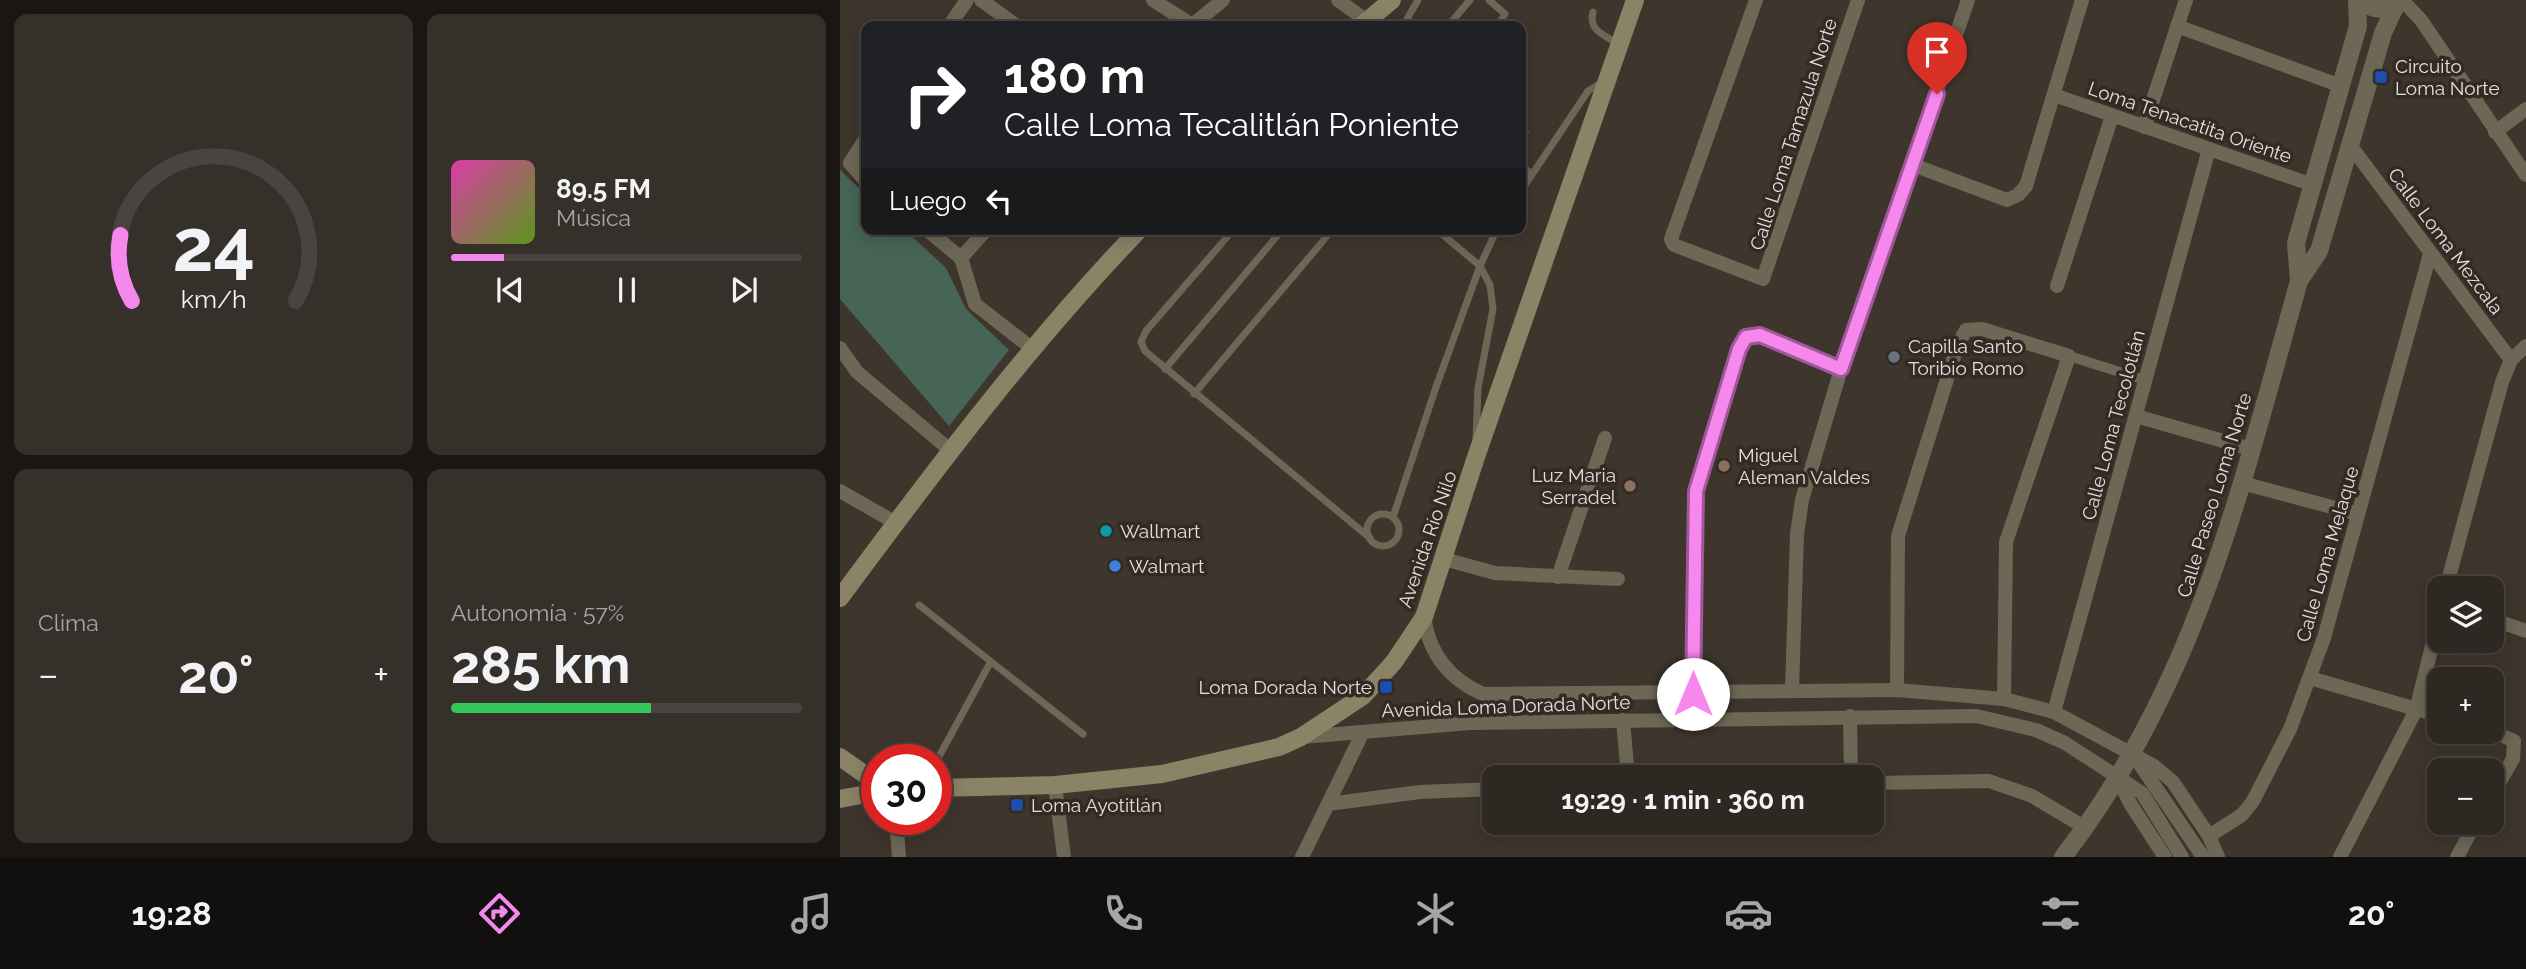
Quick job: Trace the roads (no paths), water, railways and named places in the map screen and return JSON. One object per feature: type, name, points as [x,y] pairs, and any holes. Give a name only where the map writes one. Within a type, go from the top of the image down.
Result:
[{"type":"main road","points":[[1368,21],[1392,0]]},
{"type":"main road","name":"Avenida Río Nilo","points":[[952,788],[1055,785],[1162,774],[1279,747],[1301,737],[1363,696],[1394,662],[1424,617],[1476,457],[1611,77],[1631,3]]},
{"type":"main road","points":[[840,598],[950,450],[1135,235]]},
{"type":"main road","points":[[840,757],[861,772]]},
{"type":"main road","points":[[840,799],[861,795]]},
{"type":"street","points":[[952,21],[967,0]]},
{"type":"street","points":[[981,0],[1010,21]]},
{"type":"street","points":[[1153,0],[1184,21]]},
{"type":"street","points":[[1197,21],[1223,0]]},
{"type":"street","points":[[1338,0],[1361,21]]},
{"type":"street","name":"Calle Loma Tamazula Norte","points":[[1756,0],[1671,239],[1674,245],[1763,279],[1858,0]]},
{"type":"street","points":[[1793,690],[1797,534],[1802,500],[1841,369],[1968,0]]},
{"type":"street","points":[[1913,166],[2007,200],[2018,195],[2026,186],[2082,0]]},
{"type":"street","points":[[2144,127],[2186,0]]},
{"type":"street","points":[[2359,0],[2374,9],[2405,2],[2421,20],[2526,175]]},
{"type":"street","name":"Calle Paseo Loma Norte","points":[[2063,857],[2086,828],[2118,778],[2167,690],[2196,622],[2225,542],[2298,281],[2296,243],[2358,26],[2359,0]]},
{"type":"street","name":"Calle Paseo Loma Norte","points":[[2298,281],[2319,251],[2383,33],[2405,2]]},
{"type":"street","points":[[2177,26],[2341,86]]},
{"type":"street","name":"Loma Tenacatita Oriente","points":[[2054,95],[2313,185]]},
{"type":"street","points":[[2495,132],[2526,109]]},
{"type":"street","points":[[2057,286],[2112,116]]},
{"type":"street","name":"Calle Loma Mezcala","points":[[2350,145],[2511,360]]},
{"type":"street","points":[[861,146],[850,163],[861,175]]},
{"type":"street","name":"Calle Loma Tecolotlán","points":[[2054,712],[2209,149]]},
{"type":"street","points":[[933,235],[961,258],[975,303],[1034,351]]},
{"type":"street","points":[[961,258],[982,235]]},
{"type":"street","name":"Calle Loma Melaque","points":[[2208,836],[2242,815],[2253,801],[2290,729],[2310,678],[2430,254]]},
{"type":"street","points":[[1897,690],[1898,536],[1958,344],[1966,330],[1982,329],[2146,380]]},
{"type":"street","points":[[1693,694],[1696,491],[1739,349],[1746,337],[1760,335],[1841,369]]},
{"type":"street","points":[[2449,576],[2502,382],[2511,360],[2526,346]]},
{"type":"street","points":[[840,348],[857,372],[950,450]]},
{"type":"street","points":[[2004,699],[2006,542],[2069,356]]},
{"type":"street","points":[[2136,416],[2251,449]]},
{"type":"street","points":[[1558,577],[1605,438]]},
{"type":"street","points":[[2242,483],[2358,514]]},
{"type":"street","points":[[840,491],[896,523]]},
{"type":"street","points":[[1444,559],[1495,573],[1618,579]]},
{"type":"street","name":"Avenida Loma Dorada Norte","points":[[1424,617],[1429,640],[1439,661],[1454,677],[1483,694],[1897,690],[2004,699],[2054,712],[2132,752],[2173,782],[2208,836],[2218,857]]},
{"type":"street","points":[[2504,623],[2526,631]]},
{"type":"street","points":[[2340,857],[2416,710],[2430,653]]},
{"type":"street","points":[[2310,678],[2427,713]]},
{"type":"street","name":"Avenida Loma Dorada Norte","points":[[1301,737],[1470,723],[1943,715],[2010,723],[2065,743],[2142,793],[2182,857]]},
{"type":"street","points":[[1850,716],[1851,765]]},
{"type":"street","points":[[1623,720],[1627,765]]},
{"type":"street","points":[[1302,857],[1363,732]]},
{"type":"street","points":[[2504,736],[2514,741],[2513,759],[2504,774]]},
{"type":"street","name":"Avenida Loma Dorada Norte","points":[[2132,752],[2203,857]]},
{"type":"street","name":"Avenida Loma Dorada Norte","points":[[2118,778],[2131,805],[2159,843],[2165,857]]},
{"type":"street","points":[[1884,783],[1989,781],[2032,796],[2086,828]]},
{"type":"street","points":[[1055,785],[1064,857]]},
{"type":"street","points":[[1328,804],[1420,792],[1482,789]]},
{"type":"street","points":[[897,835],[899,857]]},
{"type":"street","points":[[2457,857],[2469,835]]},
{"type":"lane","points":[[1406,21],[1418,0]]},
{"type":"lane","points":[[1452,21],[1470,0]]},
{"type":"lane","points":[[1489,0],[1505,14],[1502,21]]},
{"type":"lane","points":[[1593,12],[1591,19],[1596,30],[1621,45]]},
{"type":"lane","points":[[1526,183],[1588,91],[1611,77]]},
{"type":"lane","points":[[1526,170],[1532,174]]},
{"type":"lane","points":[[1229,235],[1146,331],[1141,342],[1145,351],[1370,538],[1384,546],[1394,542],[1399,532],[1393,517],[1427,411],[1480,266],[1494,235]]},
{"type":"lane","points":[[1165,369],[1278,235]]},
{"type":"lane","points":[[1194,394],[1328,235]]},
{"type":"lane","points":[[1443,235],[1480,266],[1490,285],[1493,309],[1477,397],[1476,457]]},
{"type":"lane","points":[[1370,538],[1368,524],[1374,516],[1384,514],[1393,517]]},
{"type":"lane","points":[[919,605],[1083,734]]},
{"type":"lane","points":[[946,744],[990,663]]},
{"type":"place","name":"Circuito Loma Norte","points":[[2381,77]]},
{"type":"place","name":"Capilla Santo Toribio Romo","points":[[1894,357]]},
{"type":"place","name":"Miguel Aleman Valdes","points":[[1724,466]]},
{"type":"place","name":"Luz Maria Serradel","points":[[1630,486]]},
{"type":"place","name":"Wallmart","points":[[1106,531]]},
{"type":"place","name":"Walmart","points":[[1115,566]]},
{"type":"place","name":"Loma Dorada Norte","points":[[1386,687]]},
{"type":"place","name":"Loma Ayotitlán","points":[[1017,805]]}]
